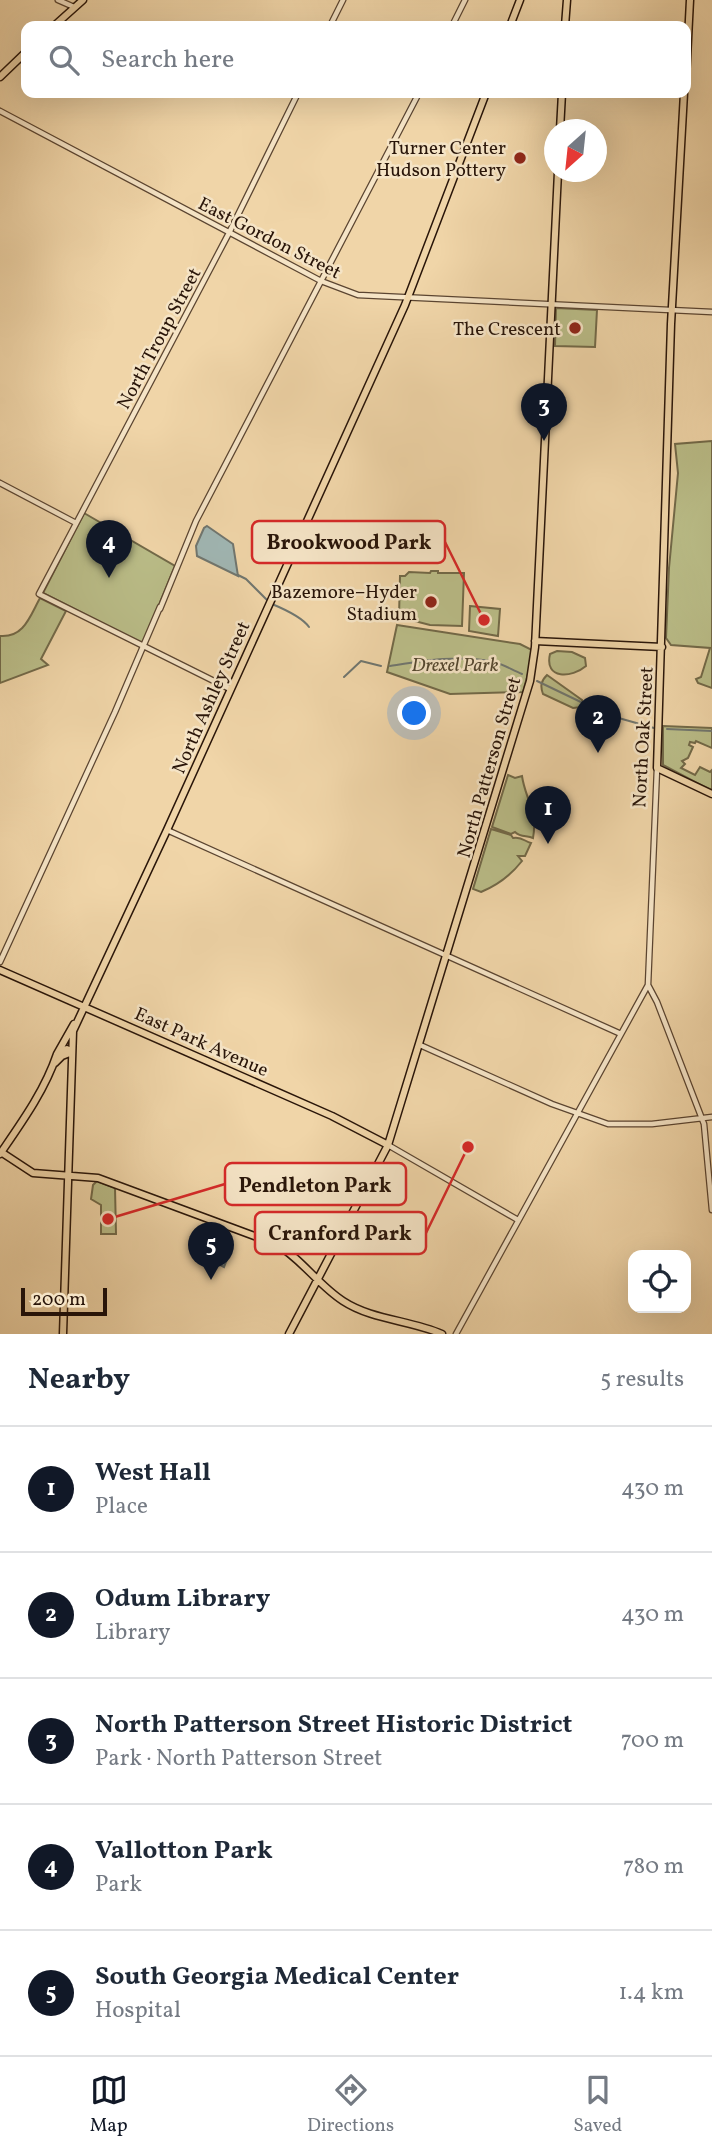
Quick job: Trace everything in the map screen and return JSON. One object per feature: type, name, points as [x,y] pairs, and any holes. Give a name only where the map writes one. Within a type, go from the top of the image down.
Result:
[{"type":"main road","points":[[60,21],[83,0]]},
{"type":"main road","points":[[512,21],[520,0]]},
{"type":"main road","points":[[565,21],[566,0]]},
{"type":"main road","points":[[689,21],[690,0]]},
{"type":"main road","points":[[0,77],[21,57]]},
{"type":"main road","name":"North Ashley Street","points":[[63,1334],[73,1031],[167,830],[407,298],[484,98]]},
{"type":"main road","points":[[561,119],[562,98]]},
{"type":"main road","name":"North Oak Street","points":[[657,768],[672,310],[684,98]]},
{"type":"main road","name":"North Patterson Street","points":[[289,1334],[388,1146],[529,688],[535,641],[557,182]]},
{"type":"main road","points":[[535,641],[662,648]]},
{"type":"main road","points":[[657,768],[712,794]]},
{"type":"main road","name":"East Park Avenue","points":[[0,970],[332,1116],[388,1146]]},
{"type":"main road","points":[[77,1020],[69,1030],[38,1097],[1,1153],[33,1173],[98,1178],[276,1244],[307,1268],[332,1293],[353,1306],[442,1334]]},
{"type":"main road","points":[[57,1054],[67,1049],[72,1052]]},
{"type":"main road","points":[[55,1063],[72,1052]]},
{"type":"main road","points":[[0,1162],[14,1162]]},
{"type":"main road","points":[[307,1268],[315,1269],[326,1265]]},
{"type":"street","points":[[58,0],[75,7]]},
{"type":"street","points":[[332,21],[343,0]]},
{"type":"street","points":[[454,21],[465,0]]},
{"type":"street","name":"North Troup Street","points":[[144,648],[38,594],[229,233],[296,98]]},
{"type":"street","points":[[0,962],[144,648],[195,522],[416,98]]},
{"type":"street","name":"East Gordon Street","points":[[0,111],[321,281],[363,296],[712,312]]},
{"type":"street","points":[[0,483],[76,523]]},
{"type":"street","points":[[144,648],[230,689]]},
{"type":"street","name":"North Oak Street","points":[[456,1334],[648,985],[657,768]]},
{"type":"street","points":[[167,830],[621,1034]]},
{"type":"street","points":[[648,985],[702,1118],[712,1210]]},
{"type":"street","points":[[420,1045],[576,1114],[623,1125],[712,1117]]},
{"type":"street","points":[[388,1146],[518,1220]]},
{"type":"green space","points":[[556,308],[597,310],[595,347],[555,346]]},
{"type":"green space","points":[[712,441],[712,688],[698,683],[696,679],[701,677],[710,648],[671,645],[666,638],[678,473],[675,444]]},
{"type":"green space","points":[[84,513],[175,566],[143,644],[43,593]]},
{"type":"green space","name":"Bazemore–Hyder Stadium","points":[[409,572],[464,573],[462,626],[430,625],[399,617],[400,576]]},
{"type":"green space","points":[[40,598],[66,611],[41,659],[48,665],[0,683],[0,636],[8,636],[21,630]]},
{"type":"green space","points":[[470,606],[500,609],[498,636],[469,631]]},
{"type":"green space","name":"Drexel Park","points":[[397,625],[520,644],[532,650],[523,692],[450,694],[387,672]]},
{"type":"green space","points":[[557,651],[572,652],[585,658],[586,666],[574,673],[555,672],[549,662],[550,654]]},
{"type":"green space","points":[[547,675],[582,700],[582,707],[573,708],[543,694],[543,679]]},
{"type":"green space","points":[[663,726],[712,728],[712,748],[696,741],[690,742],[689,745],[693,747],[688,758],[682,761],[685,764],[681,768],[695,775],[700,767],[710,772],[712,770],[712,791],[663,765]]},
{"type":"green space","points":[[508,775],[515,778],[522,776],[533,813],[533,838],[492,827]]},
{"type":"green space","points":[[491,829],[531,843],[525,856],[518,856],[522,861],[513,871],[499,883],[481,892],[473,889]]},
{"type":"green space","points":[[97,1181],[115,1188],[116,1234],[101,1234],[101,1205],[91,1199],[93,1185]]},
{"type":"water","points":[[207,526],[233,544],[238,576],[197,556],[196,546]]},
{"type":"water","points":[[220,1240],[232,1246],[224,1267],[211,1258]]},
{"type":"waterway","points":[[238,575],[246,579],[268,601]]},
{"type":"waterway","points":[[272,604],[297,617],[309,627]]},
{"type":"waterway","points":[[390,666],[440,659],[478,659],[495,662],[522,674]]},
{"type":"waterway","points":[[344,677],[361,661],[381,666]]},
{"type":"waterway","points":[[537,681],[608,715],[654,728]]},
{"type":"waterway","points":[[667,729],[712,731]]},
{"type":"place","name":"Turner Center Hudson Pottery","points":[[520,158]]},
{"type":"place","name":"The Crescent","points":[[575,328]]},
{"type":"place","name":"North Patterson Street Historic District","points":[[544,441]]},
{"type":"place","name":"Vallotton Park","points":[[109,578]]},
{"type":"place","name":"Bazemore–Hyder Stadium","points":[[431,602]]},
{"type":"place","name":"Brookwood Park","points":[[484,620]]},
{"type":"place","name":"Odum Library","points":[[598,753]]},
{"type":"place","name":"West Hall","points":[[548,844]]},
{"type":"place","name":"Cranford Park","points":[[468,1147]]},
{"type":"place","name":"Pendleton Park","points":[[108,1219]]},
{"type":"place","name":"South Georgia Medical Center","points":[[211,1280]]}]
